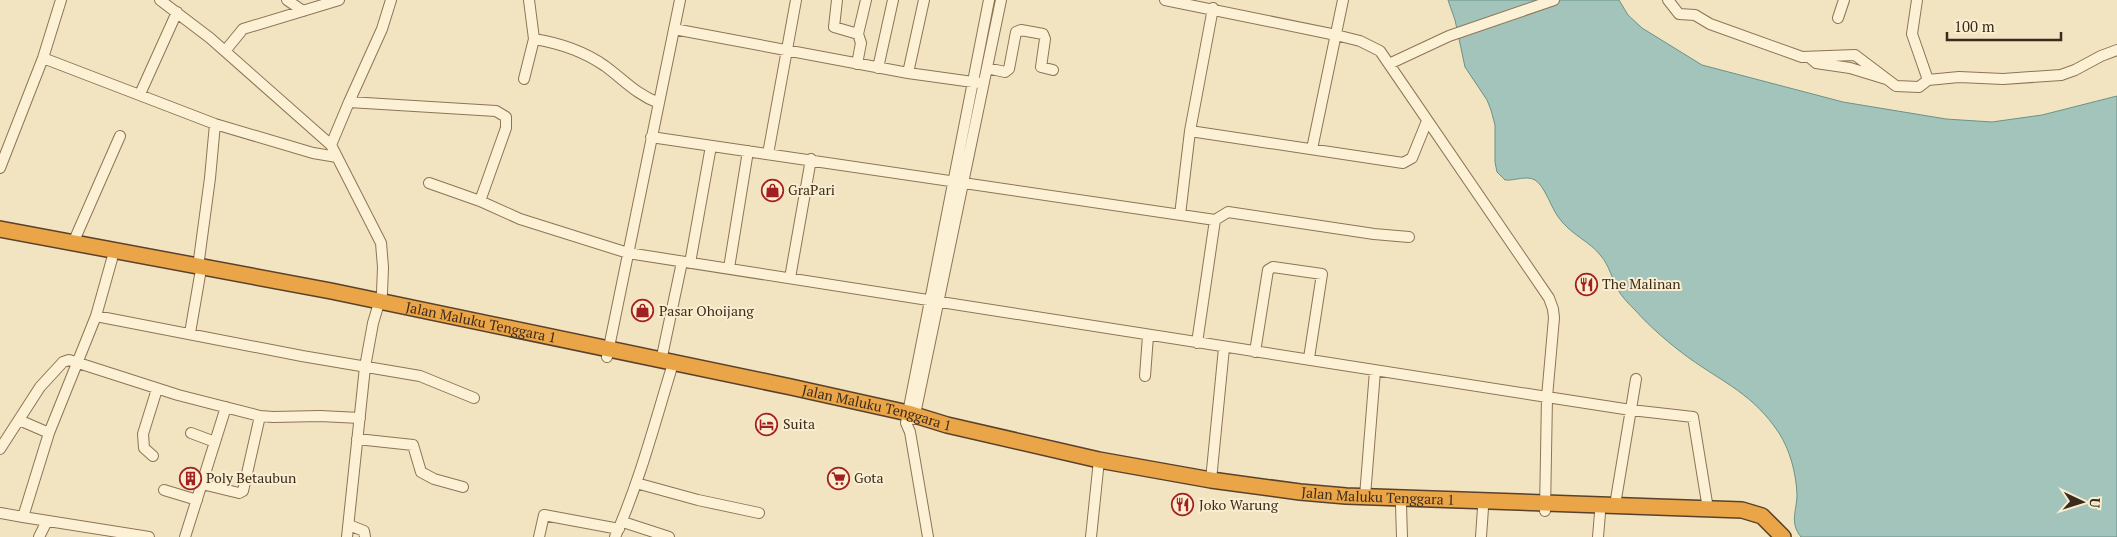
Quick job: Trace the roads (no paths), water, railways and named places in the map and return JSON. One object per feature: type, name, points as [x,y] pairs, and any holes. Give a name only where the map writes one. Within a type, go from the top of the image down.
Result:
[{"type":"highway","name":"Jalan Maluku Tenggara 1","points":[[0,229],[73,242],[199,271]]},
{"type":"highway","name":"Jalan Maluku Tenggara 1","points":[[0,237],[112,258],[199,271],[379,305],[608,353],[910,422],[947,425],[1098,463],[1247,493],[1323,501],[1483,508],[1615,505],[1708,508],[1742,510],[1762,516]]},
{"type":"highway","name":"Jalan Maluku Tenggara 1","points":[[1098,463],[1300,492],[1545,506],[1600,512],[1752,518],[1762,516]]},
{"type":"highway","points":[[1762,516],[1783,537]]},
{"type":"street","points":[[0,168],[43,58],[61,0]]},
{"type":"street","points":[[160,0],[225,51],[331,145],[382,246],[383,276],[366,367],[347,537]]},
{"type":"street","points":[[287,0],[303,11]]},
{"type":"street","points":[[225,51],[243,29],[339,0]]},
{"type":"street","points":[[331,145],[382,29],[391,0]]},
{"type":"street","points":[[524,79],[534,39],[529,0]]},
{"type":"street","points":[[608,353],[680,0]]},
{"type":"street","points":[[768,154],[796,0]]},
{"type":"street","points":[[838,0],[834,27],[858,34]]},
{"type":"street","points":[[857,64],[861,43],[858,34],[866,0]]},
{"type":"street","points":[[878,68],[893,0]]},
{"type":"street","points":[[908,73],[924,0]]},
{"type":"street","points":[[928,537],[910,422],[957,183],[979,83],[989,0]]},
{"type":"street","points":[[979,83],[987,68],[1001,0]]},
{"type":"street","points":[[1165,0],[1192,2],[1336,35],[1374,47],[1389,64],[1552,303],[1554,318],[1547,397],[1545,506]]},
{"type":"street","points":[[1312,148],[1343,0]]},
{"type":"street","points":[[1389,64],[1449,36],[1554,0]]},
{"type":"street","points":[[1668,0],[1679,14],[1695,15],[1710,24],[1808,57],[1816,63],[1850,68],[1890,80]]},
{"type":"street","points":[[1838,18],[1844,0]]},
{"type":"street","points":[[1917,0],[1912,34],[1928,80]]},
{"type":"street","points":[[1180,215],[1190,130],[1213,8]]},
{"type":"street","points":[[140,94],[177,12]]},
{"type":"street","points":[[674,29],[878,68],[979,83]]},
{"type":"street","points":[[987,68],[1005,72],[1009,69],[1016,32],[1020,30],[1043,34],[1045,39],[1041,67],[1053,70]]},
{"type":"street","points":[[534,39],[563,46],[598,61],[645,98],[659,103]]},
{"type":"street","points":[[1808,57],[1855,54],[1896,86],[1919,87],[1928,80],[1959,77],[2003,79],[2061,75],[2117,50]]},
{"type":"street","points":[[43,58],[215,124],[313,153],[337,157]]},
{"type":"street","points":[[350,102],[482,110],[502,114],[506,117],[506,128],[480,201]]},
{"type":"street","points":[[1190,130],[1402,163],[1412,158],[1427,121]]},
{"type":"street","points":[[190,333],[199,271],[215,124]]},
{"type":"street","points":[[73,242],[120,136]]},
{"type":"street","points":[[652,137],[1215,220],[1228,212],[1374,234],[1409,237]]},
{"type":"street","points":[[619,529],[636,483],[666,366],[711,146]]},
{"type":"street","points":[[729,268],[748,151]]},
{"type":"street","points":[[790,278],[811,160]]},
{"type":"street","points":[[429,183],[480,201],[520,219],[628,253],[1224,348],[1309,358],[1376,371],[1694,418],[1708,508]]},
{"type":"street","points":[[1197,343],[1215,220]]},
{"type":"street","points":[[23,517],[49,433],[96,316],[112,258]]},
{"type":"street","points":[[1255,352],[1268,270],[1273,267],[1322,274],[1309,358]]},
{"type":"street","points":[[96,316],[420,376],[474,398]]},
{"type":"street","points":[[1145,376],[1148,336]]},
{"type":"street","points":[[1211,480],[1224,348]]},
{"type":"street","points":[[0,449],[40,386],[63,362],[68,360],[157,389],[260,416],[273,418],[327,416],[360,418]]},
{"type":"street","points":[[1365,496],[1376,371]]},
{"type":"street","points":[[1615,505],[1636,379]]},
{"type":"street","points":[[153,456],[144,448],[142,440],[157,389]]},
{"type":"street","points":[[185,537],[226,408]]},
{"type":"street","points":[[202,484],[242,492],[260,416]]},
{"type":"street","points":[[19,420],[49,433]]},
{"type":"street","points":[[191,433],[215,442]]},
{"type":"street","points":[[357,439],[413,444],[420,472],[434,479],[463,487]]},
{"type":"street","points":[[1091,537],[1098,463]]},
{"type":"street","points":[[636,483],[698,500],[759,513]]},
{"type":"street","points":[[164,490],[197,500]]},
{"type":"street","points":[[1401,505],[1402,537]]},
{"type":"street","points":[[1481,537],[1483,508]]},
{"type":"street","points":[[1598,537],[1600,512]]},
{"type":"street","points":[[0,513],[149,537]]},
{"type":"street","points":[[539,537],[544,515],[669,537]]},
{"type":"street","points":[[39,537],[47,521]]},
{"type":"street","points":[[349,526],[364,531],[365,537]]},
{"type":"water","points":[[1448,0],[1619,0],[1628,15],[1642,28],[1702,65],[1843,102],[1946,119],[1992,122],[2042,115],[2117,96],[2117,537],[1801,537],[1797,532],[1794,521],[1797,494],[1792,462],[1783,440],[1769,420],[1759,408],[1737,390],[1682,353],[1641,317],[1620,293],[1606,264],[1597,251],[1569,229],[1559,218],[1539,183],[1528,178],[1505,180],[1497,172],[1495,162],[1495,125],[1491,110],[1487,100],[1465,67],[1455,20]]},
{"type":"place","name":"GraPari","points":[[772,190]]},
{"type":"place","name":"The Malinan","points":[[1586,284]]},
{"type":"place","name":"Pasar Ohoijang","points":[[643,311]]},
{"type":"place","name":"Suita","points":[[767,424]]},
{"type":"place","name":"Poly Betaubun","points":[[190,478]]},
{"type":"place","name":"Gota","points":[[838,478]]},
{"type":"place","name":"Joko Warung","points":[[1183,505]]}]
